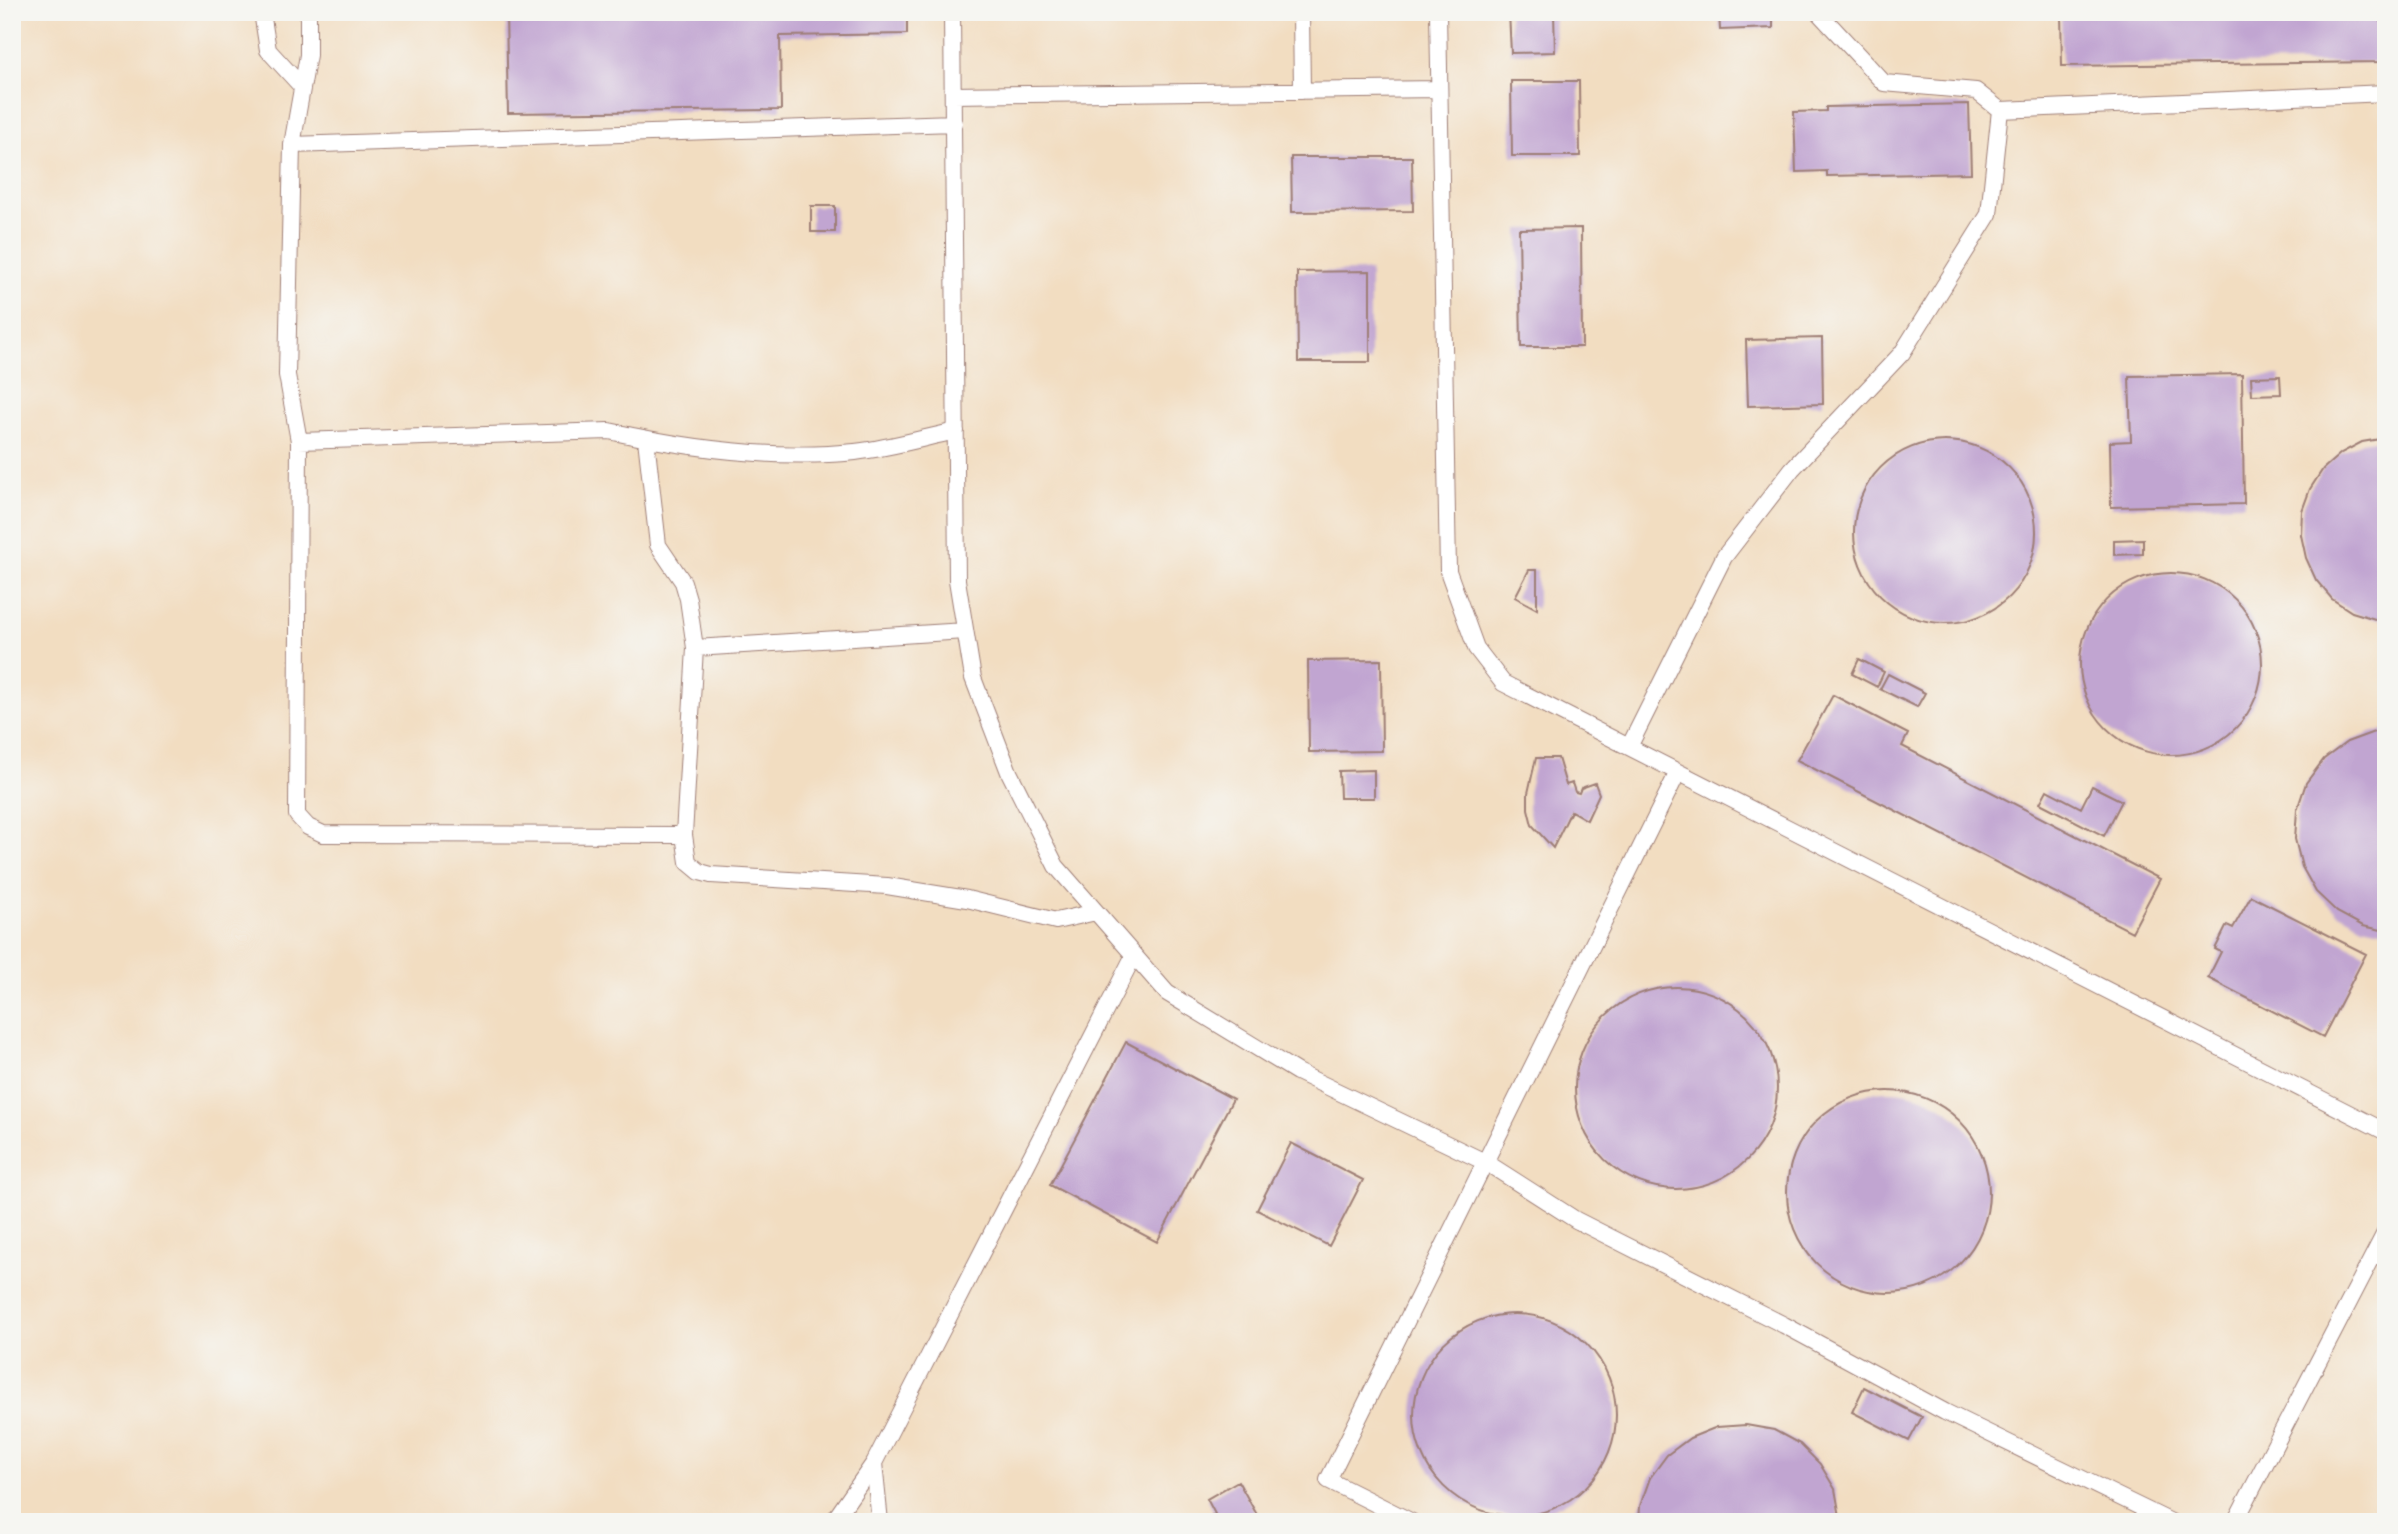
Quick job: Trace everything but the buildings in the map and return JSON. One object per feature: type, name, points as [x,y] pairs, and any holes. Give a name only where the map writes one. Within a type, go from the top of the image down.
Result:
[{"type":"lane","points":[[262,12],[268,50],[302,87]]},
{"type":"lane","points":[[308,12],[308,55],[292,145],[287,375],[299,441],[297,816],[308,827],[323,834],[684,835]]},
{"type":"lane","points":[[952,12],[957,580],[973,678],[1009,772],[1056,866],[1167,993],[1297,1072],[1486,1163],[1576,1220],[1784,1325],[1945,1412],[2171,1522]]},
{"type":"lane","points":[[1301,12],[1303,91]]},
{"type":"lane","points":[[1438,12],[1448,572],[1476,649],[1503,683],[2386,1132]]},
{"type":"lane","points":[[1818,12],[1884,83],[1976,91],[2000,110],[2386,93]]},
{"type":"lane","points":[[953,95],[1440,89]]},
{"type":"lane","points":[[1629,747],[1724,557],[1792,469],[1902,353],[1989,214],[2000,110]]},
{"type":"lane","points":[[292,145],[954,123]]},
{"type":"lane","points":[[299,441],[609,431],[658,442],[793,455],[857,452],[956,431]]},
{"type":"lane","points":[[646,439],[658,545],[683,582],[695,648],[684,835],[688,862],[700,872],[711,875],[887,886],[1056,920],[1096,912]]},
{"type":"lane","points":[[695,648],[965,631]]},
{"type":"lane","points":[[1412,1522],[1328,1480],[1678,772]]},
{"type":"lane","points":[[833,1522],[874,1463],[1134,955]]},
{"type":"lane","points":[[2235,1522],[2386,1231]]},
{"type":"lane","points":[[874,1463],[880,1522]]}]
